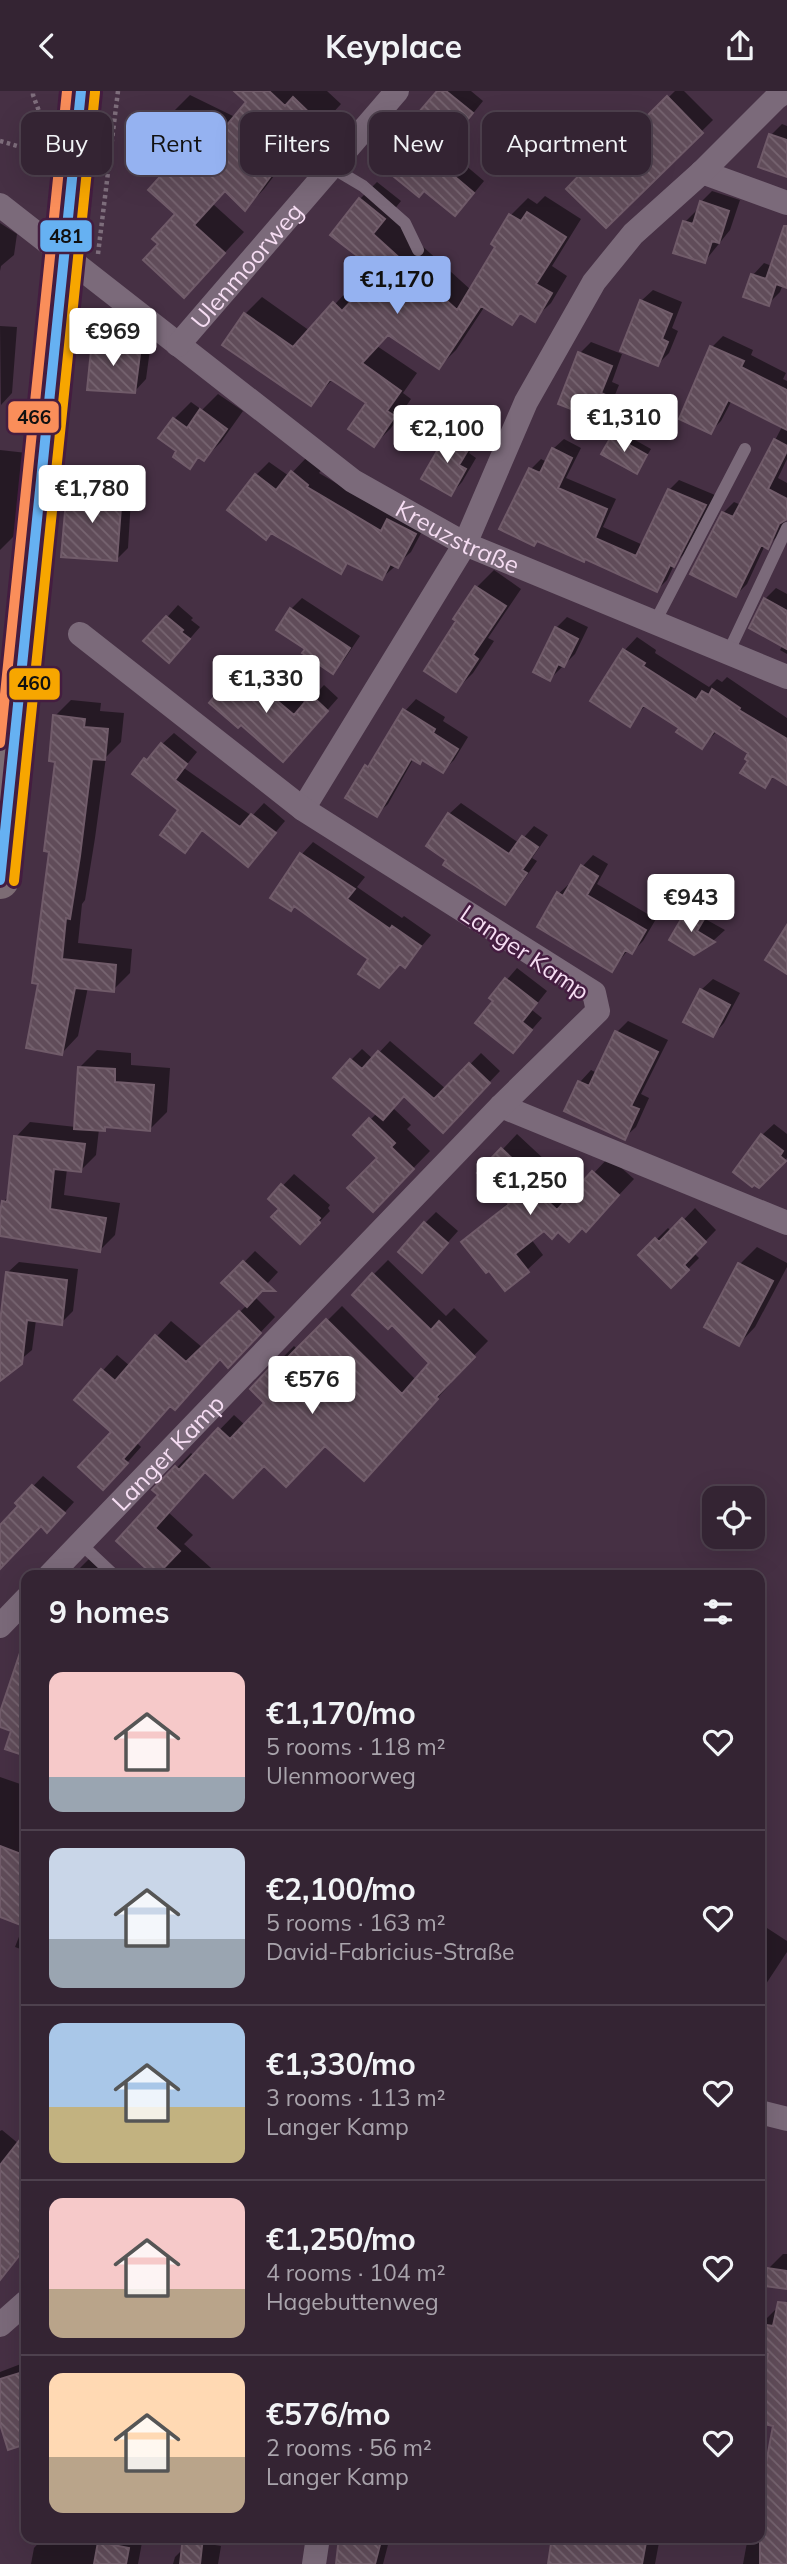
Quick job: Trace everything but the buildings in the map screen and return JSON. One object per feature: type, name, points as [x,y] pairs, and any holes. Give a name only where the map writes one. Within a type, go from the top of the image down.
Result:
[{"type":"main road","points":[[0,880],[81,91]]},
{"type":"street","name":"Ulenmoorweg","points":[[355,139],[397,91]]},
{"type":"street","points":[[303,809],[465,544],[526,402],[594,282],[633,234],[786,91]]},
{"type":"street","points":[[702,172],[787,203]]},
{"type":"street","name":"Ulenmoorweg","points":[[178,345],[324,175]]},
{"type":"street","name":"Kreuzstraße","points":[[0,205],[353,481],[465,544],[787,677]]},
{"type":"street","name":"Langer Kamp","points":[[55,1570],[598,1010],[594,993],[303,809],[80,634]]},
{"type":"street","points":[[501,1107],[787,1223]]},
{"type":"street","points":[[0,1626],[21,1604]]},
{"type":"street","points":[[765,2113],[787,2119]]},
{"type":"street","points":[[0,2325],[21,2306]]},
{"type":"street","points":[[314,2564],[317,2543]]},
{"type":"lane","points":[[344,175],[363,186],[405,223],[418,250]]},
{"type":"lane","points":[[654,622],[745,449]]},
{"type":"lane","points":[[729,653],[787,528]]},
{"type":"lane","points":[[80,1543],[109,1570]]},
{"type":"path","points":[[0,141],[21,148],[36,139],[43,122],[33,91]]},
{"type":"path","points":[[95,279],[118,91]]},
{"type":"transit line","name":"466","points":[[0,743],[67,91]]},
{"type":"transit line","name":"481","points":[[0,880],[81,91]]},
{"type":"transit line","name":"460","points":[[14,881],[95,92]]}]
